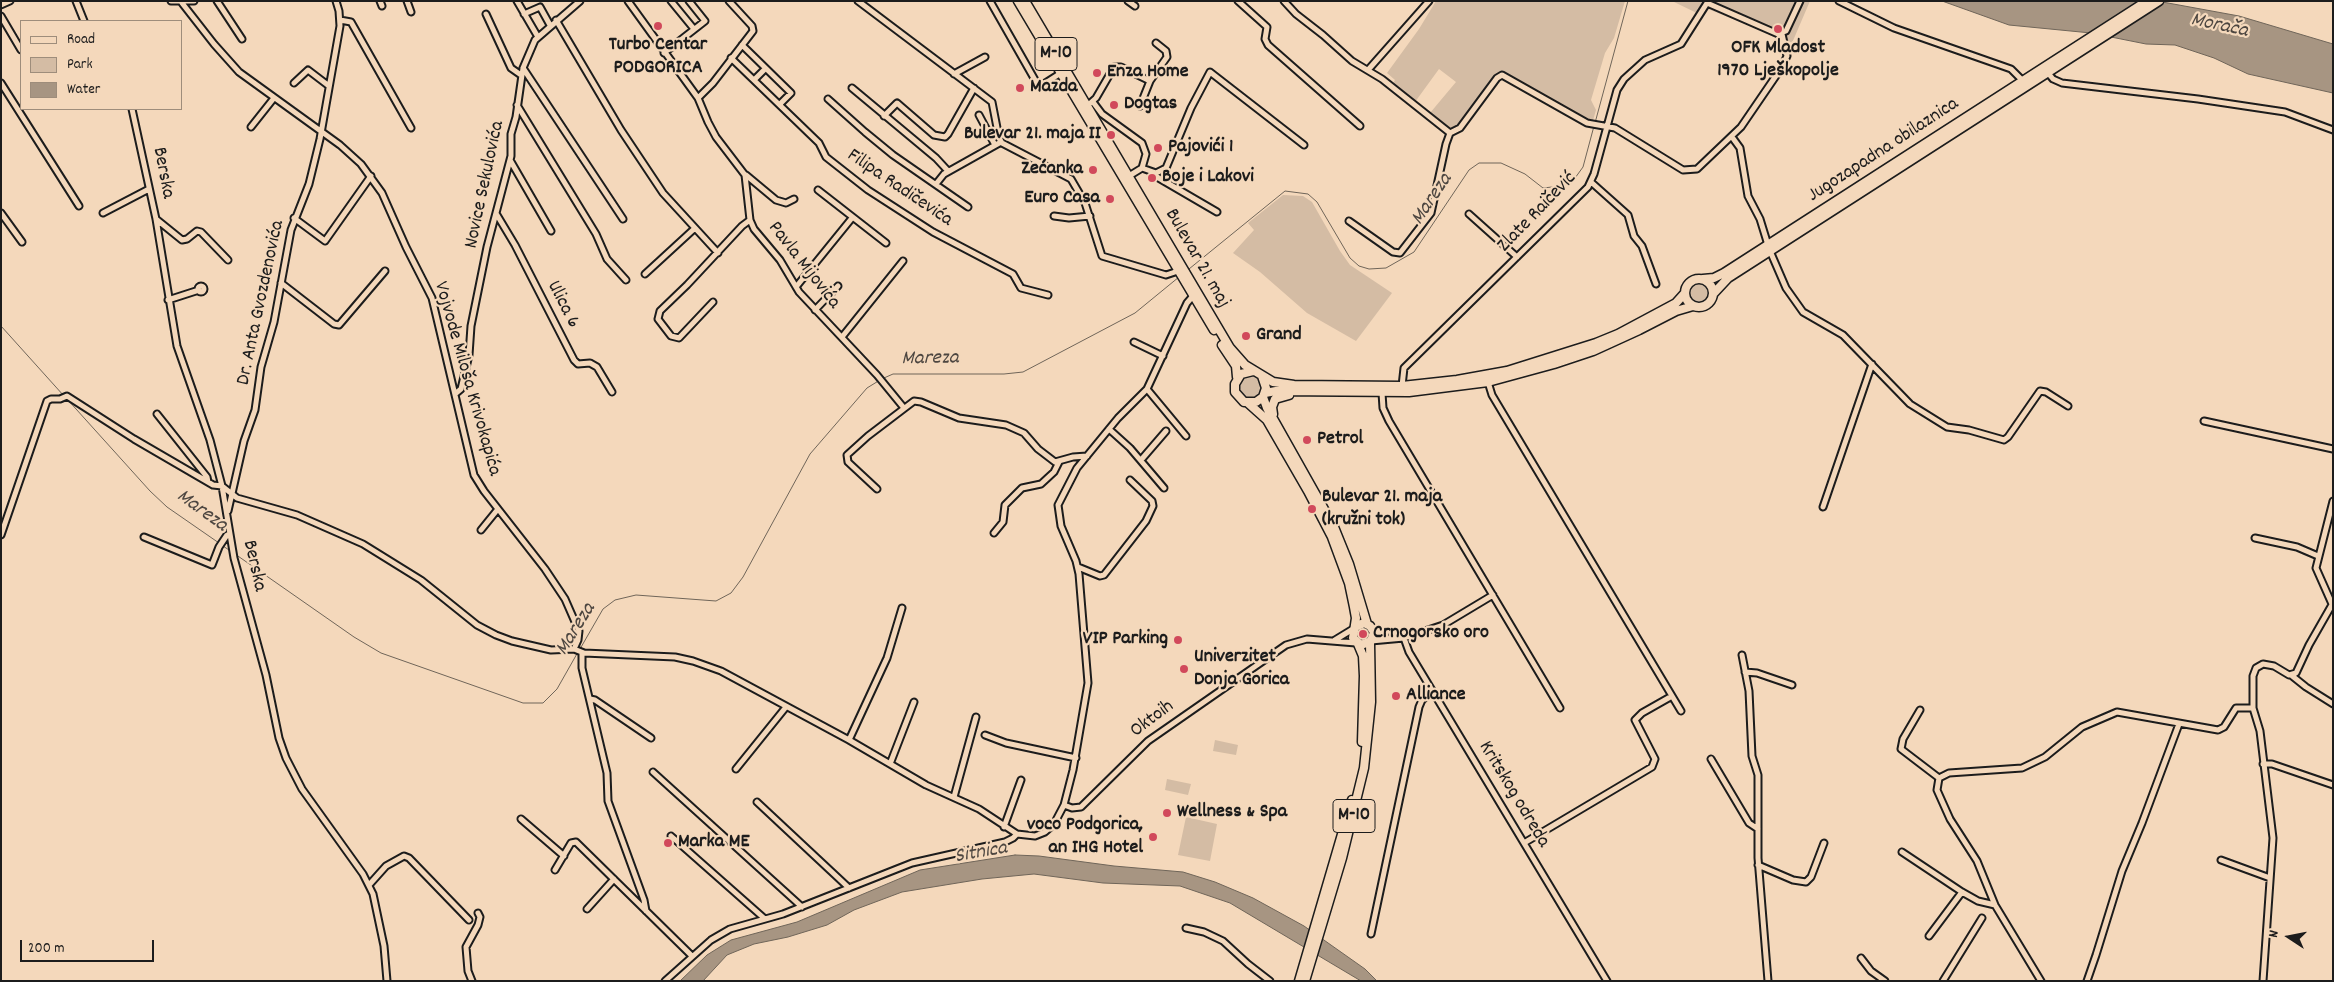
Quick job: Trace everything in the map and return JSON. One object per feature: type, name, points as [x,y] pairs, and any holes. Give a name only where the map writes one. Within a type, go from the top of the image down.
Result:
[{"type":"main road","name":"Bulevar 21. maj","points":[[1018,1],[1236,366],[1238,377]]},
{"type":"main road","name":"Bulevar 21. maj","points":[[1025,1],[1090,104],[1129,176],[1230,348],[1242,362],[1259,374]]},
{"type":"main road","points":[[2082,47],[2147,1]]},
{"type":"main road","points":[[2082,47],[2159,1]]},
{"type":"main road","name":"Jugozapadna obilaznica","points":[[1714,293],[1724,280],[1769,248],[2023,81],[2082,47]]},
{"type":"main road","name":"Jugozapadna obilaznica","points":[[1703,279],[1714,278],[1769,248],[2048,73],[2082,47]]},
{"type":"main road","points":[[1248,403],[1256,402],[1264,395],[1294,391],[1382,393],[1430,390],[1488,382],[1554,364],[1593,350],[1639,330],[1682,308],[1706,305],[1712,299],[1714,293],[1711,284],[1703,279],[1692,280],[1686,286],[1687,301],[1693,306]]},
{"type":"main road","points":[[1238,377],[1245,372],[1259,374],[1283,385],[1402,386],[1484,376],[1596,343],[1676,303],[1685,293]]},
{"type":"main road","name":"M-10","points":[[1259,374],[1266,384],[1264,395],[1273,419],[1334,527],[1374,636],[1370,642],[1371,702],[1364,768],[1352,823],[1319,925]]},
{"type":"main road","name":"M-10","points":[[1238,377],[1235,384],[1235,392],[1240,400],[1260,411],[1267,420],[1326,525],[1349,583],[1356,614],[1352,635],[1357,643],[1363,662],[1365,703],[1361,757],[1350,809],[1304,981]]},
{"type":"main road","points":[[1273,419],[1272,407],[1275,399],[1294,391]]},
{"type":"main road","points":[[1354,628],[1360,623],[1370,626]]},
{"type":"main road","points":[[1357,643],[1364,645],[1370,642]]},
{"type":"main road","name":"M-10","points":[[1299,981],[1310,957]]},
{"type":"street","points":[[1,10],[3,3],[10,1]]},
{"type":"street","points":[[76,1],[84,20]]},
{"type":"street","points":[[171,1],[182,3],[194,1]]},
{"type":"street","points":[[217,1],[242,39]]},
{"type":"street","name":"Dr. Anta Gvozdenovića","points":[[227,515],[244,441],[255,410],[261,367],[273,328],[290,230],[309,184],[321,130],[340,20],[336,1]]},
{"type":"street","points":[[407,1],[411,12]]},
{"type":"street","points":[[518,1],[538,37]]},
{"type":"street","name":"Novice Sekulovića","points":[[455,394],[461,389],[469,355],[470,326],[487,246],[497,215],[510,160],[511,136],[523,68],[530,48],[538,37],[580,1]]},
{"type":"street","points":[[628,1],[698,98],[716,137],[745,175],[776,200],[786,203],[794,199]]},
{"type":"street","points":[[672,1],[694,29]]},
{"type":"street","points":[[664,53],[705,21],[690,1]]},
{"type":"street","points":[[698,98],[713,83],[752,32],[753,27],[729,1]]},
{"type":"street","points":[[858,1],[993,104],[1000,142],[1022,155],[1068,176],[1082,196],[1101,253],[1105,258],[1166,275],[1178,271]]},
{"type":"street","points":[[990,1],[1039,87],[1061,73]]},
{"type":"street","points":[[1128,1],[1135,6]]},
{"type":"street","points":[[1238,1],[1267,27],[1265,39],[1268,46],[1360,126]]},
{"type":"street","points":[[1284,1],[1296,14],[1352,61],[1368,70],[1450,133]]},
{"type":"street","points":[[1368,70],[1429,1]]},
{"type":"street","points":[[1349,221],[1394,252],[1400,253],[1431,213],[1450,133],[1460,128],[1497,78],[1502,75],[1594,126],[1615,128],[1688,171],[1702,166],[1732,137],[1782,67],[1787,56],[1782,34],[1789,26],[1800,1]]},
{"type":"street","points":[[1839,1],[1894,28],[2011,69],[2023,81]]},
{"type":"street","name":"Vojvode Miloša Krivokapića","points":[[182,3],[227,59],[240,72],[347,151],[371,176],[382,192],[406,247],[428,289],[435,308],[451,387],[455,394],[474,475],[565,599],[579,631],[578,651],[607,773],[608,802],[644,900],[646,911]]},
{"type":"street","name":"Zlate Raičević","points":[[1402,386],[1404,368],[1560,216],[1591,182],[1621,82],[1645,60],[1681,44],[1706,3],[1774,33],[1782,34]]},
{"type":"street","points":[[524,14],[540,7],[550,26]]},
{"type":"street","points":[[486,14],[511,68],[521,75]]},
{"type":"street","points":[[1,16],[20,48]]},
{"type":"street","points":[[340,20],[350,22],[411,128]]},
{"type":"street","points":[[556,20],[621,130],[658,186],[718,253]]},
{"type":"street","points":[[1140,106],[1150,81],[1167,57],[1166,51],[1156,43]]},
{"type":"street","points":[[742,45],[791,93],[780,104]]},
{"type":"street","points":[[954,74],[985,57]]},
{"type":"street","name":"Filipa Radičevića","points":[[731,58],[819,143],[826,157],[868,190],[913,220],[974,255],[1013,274],[1021,288],[1048,295]]},
{"type":"street","points":[[1129,176],[1142,168],[1146,154],[1142,143],[1090,104],[1114,67],[1121,67],[1150,81]]},
{"type":"street","points":[[523,68],[623,219]]},
{"type":"street","points":[[754,80],[765,69]]},
{"type":"street","points":[[294,83],[308,70],[329,86]]},
{"type":"street","points":[[1154,173],[1162,171],[1169,164],[1190,108],[1210,72],[1304,145]]},
{"type":"street","points":[[2048,73],[2053,80],[2062,83],[2198,99],[2285,112],[2333,130]]},
{"type":"street","points":[[1,83],[79,206]]},
{"type":"street","points":[[852,88],[936,158],[948,171]]},
{"type":"street","points":[[884,116],[897,103],[934,135],[944,137],[948,134],[974,88]]},
{"type":"street","points":[[251,128],[274,98]]},
{"type":"street","points":[[828,99],[865,132],[968,206]]},
{"type":"street","points":[[517,105],[596,234],[607,259],[626,280]]},
{"type":"street","name":"Berska","points":[[132,110],[156,219],[177,346],[210,440],[222,486],[234,558],[260,652],[283,752],[306,794],[369,885],[382,937],[387,981]]},
{"type":"street","points":[[979,115],[995,145]]},
{"type":"street","points":[[1732,137],[1740,148],[1748,196],[1760,219],[1778,271],[1798,307],[1809,317],[1843,335],[1910,404],[1947,427],[1969,430],[2001,440],[2007,438],[2040,391],[2046,392],[2068,406]]},
{"type":"street","points":[[936,184],[948,171],[1000,142]]},
{"type":"street","points":[[510,160],[551,232]]},
{"type":"street","points":[[1142,168],[1154,173],[1197,202],[1217,212]]},
{"type":"street","name":"Pavla Mijovića","points":[[745,175],[750,220],[754,229],[780,260],[796,287],[815,310],[878,375],[904,408]]},
{"type":"street","points":[[294,218],[325,241],[371,176]]},
{"type":"street","points":[[1591,182],[1628,215],[1634,236],[1642,246],[1656,284]]},
{"type":"street","points":[[103,213],[149,189]]},
{"type":"street","points":[[818,190],[886,243]]},
{"type":"street","points":[[1,213],[22,242]]},
{"type":"street","points":[[1469,214],[1517,256]]},
{"type":"street","name":"Ulica 6","points":[[497,215],[515,245],[574,360],[578,364],[590,363],[597,367],[612,392]]},
{"type":"street","points":[[1054,216],[1069,218],[1090,216]]},
{"type":"street","points":[[796,287],[852,218]]},
{"type":"street","points":[[156,219],[182,240],[197,231],[201,232],[228,260]]},
{"type":"street","points":[[713,302],[679,338],[671,336],[658,319],[660,311],[750,220]]},
{"type":"street","points":[[645,274],[694,228]]},
{"type":"street","points":[[842,337],[903,261]]},
{"type":"street","points":[[281,283],[334,324],[340,325],[385,271]]},
{"type":"street","points":[[815,310],[838,286]]},
{"type":"street","points":[[168,300],[199,290]]},
{"type":"street","points":[[1,535],[48,401],[63,397],[208,482],[222,486],[245,501],[297,515],[363,544],[420,580],[477,625],[496,635],[512,641],[551,650],[639,657],[670,657],[693,661],[721,672],[849,740],[926,785],[986,813],[1017,834],[1035,836],[1045,832],[1054,824],[1064,804],[1076,758],[1088,683],[1078,567],[1061,526],[1058,509],[1061,498],[1077,468],[1108,429],[1147,389],[1193,296]]},
{"type":"street","points":[[1134,342],[1163,356]]},
{"type":"street","points":[[1823,507],[1872,364]]},
{"type":"street","points":[[1488,382],[1492,395],[1681,711]]},
{"type":"street","points":[[1147,389],[1186,436]]},
{"type":"street","points":[[1382,393],[1384,408],[1389,421],[1560,708]]},
{"type":"street","points":[[877,489],[848,462],[847,455],[904,408],[912,402],[918,401],[958,418],[1006,424],[1024,434],[1052,460],[1059,462]]},
{"type":"street","points":[[157,414],[208,477],[208,482]]},
{"type":"street","points":[[2204,421],[2333,450]]},
{"type":"street","points":[[1108,429],[1130,448],[1164,488]]},
{"type":"street","points":[[1140,460],[1166,431]]},
{"type":"street","points":[[994,533],[1003,522],[1004,508],[1022,488],[1041,484],[1054,472],[1059,462],[1070,457],[1087,456]]},
{"type":"street","points":[[1070,457],[1077,468]]},
{"type":"street","points":[[1078,567],[1100,576],[1104,575],[1146,521],[1153,506],[1152,501],[1130,480]]},
{"type":"street","points":[[2291,675],[2296,673],[2300,667],[2309,645],[2332,604],[2317,574],[2318,556],[2333,502]]},
{"type":"street","points":[[480,530],[498,509]]},
{"type":"street","points":[[144,537],[212,565],[220,545],[230,534]]},
{"type":"street","points":[[2255,538],[2297,547],[2318,556]]},
{"type":"street","points":[[1370,642],[1388,638],[1404,638],[1443,625],[1493,595]]},
{"type":"street","points":[[849,740],[887,658],[902,608]]},
{"type":"street","points":[[1370,626],[1388,638]]},
{"type":"street","points":[[1334,640],[1354,628]]},
{"type":"street","name":"Kritskog odreda","points":[[1404,638],[1407,649],[1608,981]]},
{"type":"street","name":"Oktoih","points":[[1064,804],[1072,808],[1081,807],[1148,741],[1283,647],[1302,640],[1334,640],[1357,643]]},
{"type":"street","points":[[1742,655],[1749,692],[1752,756],[1758,775],[1758,865],[1768,981]]},
{"type":"street","points":[[2263,981],[2273,838],[2260,731],[2253,708],[2253,676],[2256,668],[2263,664],[2268,665],[2291,675],[2333,704]]},
{"type":"street","points":[[1745,672],[1757,673],[1792,685]]},
{"type":"street","points":[[1371,934],[1419,707],[1422,700],[1433,691]]},
{"type":"street","points":[[1524,843],[1652,767],[1655,759],[1636,720],[1642,713],[1672,696]]},
{"type":"street","points":[[590,699],[651,738]]},
{"type":"street","points":[[890,764],[914,702]]},
{"type":"street","points":[[736,768],[786,707]]},
{"type":"street","points":[[1939,778],[1949,773],[2022,768],[2045,757],[2082,727],[2117,712],[2218,730],[2224,727],[2236,708],[2253,708]]},
{"type":"street","points":[[1920,710],[1902,742],[1901,749],[1939,778]]},
{"type":"street","points":[[954,797],[976,718]]},
{"type":"street","points":[[2086,981],[2122,871],[2179,724]]},
{"type":"street","points":[[985,735],[1006,743],[1076,758]]},
{"type":"street","points":[[1711,759],[1750,823],[1758,830]]},
{"type":"street","points":[[2263,764],[2272,764],[2333,785]]},
{"type":"street","points":[[653,772],[802,907]]},
{"type":"street","points":[[1939,778],[1937,787],[1939,796],[1957,832],[1977,861],[1995,905],[2042,981]]},
{"type":"street","points":[[1004,827],[1021,780]]},
{"type":"street","points":[[757,802],[849,888]]},
{"type":"street","points":[[521,818],[564,856]]},
{"type":"street","points":[[665,981],[692,956],[725,931],[802,907],[912,863],[1011,840],[1017,834]]},
{"type":"street","points":[[671,836],[765,919]]},
{"type":"street","points":[[555,870],[571,843],[576,842],[692,956]]},
{"type":"street","points":[[1758,865],[1793,880],[1806,882],[1811,877],[1824,843]]},
{"type":"street","points":[[1902,852],[1962,892],[1978,901],[1995,905]]},
{"type":"street","points":[[369,885],[386,866],[404,856],[409,858],[470,920]]},
{"type":"street","points":[[2222,860],[2270,878]]},
{"type":"street","points":[[587,908],[614,879]]},
{"type":"street","points":[[1929,936],[1962,892]]},
{"type":"street","points":[[472,981],[468,971],[466,948],[478,925],[480,916],[478,913]]},
{"type":"street","points":[[1943,981],[1982,918]]},
{"type":"street","points":[[1186,928],[1204,932],[1223,941],[1270,981]]},
{"type":"street","points":[[1861,958],[1871,971],[1885,981]]},
{"type":"green space","points":[[1436,1],[1625,1],[1614,38],[1605,53],[1591,100],[1596,110],[1592,124],[1507,74],[1501,73],[1458,126],[1451,130],[1430,113],[1456,82],[1439,69],[1415,102],[1392,85],[1395,80],[1387,73],[1419,29]]},
{"type":"green space","name":"OFK Mladost 1970 Lješkopolje","points":[[1672,1],[1810,1],[1792,43],[1708,9],[1703,16]]},
{"type":"green space","points":[[1283,195],[1303,196],[1312,202],[1350,265],[1392,293],[1356,341],[1307,313],[1260,272],[1233,253],[1254,230],[1248,223]]},
{"type":"green space","points":[[1695,282],[1703,282],[1709,288],[1709,296],[1703,302],[1695,302],[1689,296],[1689,288]]},
{"type":"green space","points":[[1251,375],[1260,378],[1263,387],[1260,396],[1251,399],[1242,396],[1239,387],[1242,378]]},
{"type":"green space","points":[[1215,740],[1238,745],[1236,755],[1213,751]]},
{"type":"green space","points":[[1167,779],[1191,784],[1188,795],[1165,790]]},
{"type":"green space","points":[[1186,817],[1217,824],[1210,861],[1178,855]]},
{"type":"water","name":"Morača","points":[[1942,1],[2157,1],[2239,16],[2333,44],[2333,93],[2248,74],[2214,58],[2175,45],[2146,44],[2091,33],[2009,25]]},
{"type":"water","points":[[1015,855],[1183,872],[1215,882],[1253,898],[1304,926],[1365,969],[1377,981],[1361,981],[1230,903],[1180,886],[1103,883],[1034,874],[982,879],[902,892],[854,910],[827,925],[788,937],[754,944],[727,955],[703,981],[680,981],[707,955],[731,940],[797,922],[920,870]]},
{"type":"waterway","name":"Mareza","points":[[1595,123],[1628,1]]},
{"type":"waterway","name":"Mareza","points":[[1189,269],[1285,191],[1308,194],[1317,202],[1350,258],[1359,266],[1369,269],[1386,268],[1414,252],[1469,170],[1479,163],[1501,163],[1525,174],[1543,188],[1570,185],[1583,167],[1594,126]]},
{"type":"waterway","name":"Mareza","points":[[884,378],[893,374],[1004,374],[1023,372],[1135,313],[1179,277]]},
{"type":"waterway","name":"Mareza","points":[[1,326],[64,396]]},
{"type":"waterway","name":"Mareza","points":[[580,649],[603,609],[615,600],[636,595],[716,601],[731,593],[743,577],[810,454],[867,388],[880,380]]},
{"type":"waterway","name":"Mareza","points":[[67,399],[150,491],[167,507],[219,543]]},
{"type":"waterway","name":"Mareza","points":[[223,546],[232,552]]},
{"type":"waterway","name":"Mareza","points":[[235,554],[354,637],[381,653],[523,703],[543,703],[557,689],[578,652]]},
{"type":"place","name":"Turbo Centar PODGORICA","points":[[658,26]]},
{"type":"place","name":"OFK Mladost 1970 Lješkopolje","points":[[1778,29]]},
{"type":"place","name":"Enza Home","points":[[1097,73]]},
{"type":"place","name":"Mazda","points":[[1020,88]]},
{"type":"place","name":"Dogtas","points":[[1114,105]]},
{"type":"place","name":"Bulevar 21. maja II","points":[[1111,135]]},
{"type":"place","name":"Pajovići 1","points":[[1158,148]]},
{"type":"place","name":"Zećanka","points":[[1093,170]]},
{"type":"place","name":"Boje i Lakovi","points":[[1152,178]]},
{"type":"place","name":"Euro Casa","points":[[1110,199]]},
{"type":"place","name":"Grand","points":[[1246,336]]},
{"type":"place","name":"Petrol","points":[[1307,440]]},
{"type":"place","name":"Bulevar 21. maja (kružni tok)","points":[[1312,509]]},
{"type":"place","name":"Crnogorsko oro","points":[[1363,634]]},
{"type":"place","name":"VIP Parking","points":[[1178,640]]},
{"type":"place","name":"Univerzitet Donja Gorica","points":[[1184,669]]},
{"type":"place","name":"Alliance","points":[[1396,696]]},
{"type":"place","name":"Wellness & Spa","points":[[1167,813]]},
{"type":"place","name":"voco Podgorica, an IHG Hotel","points":[[1153,837]]},
{"type":"place","name":"Marka ME","points":[[668,843]]},
{"type":"water label","name":"Sitnica","points":[[981,854]]}]
